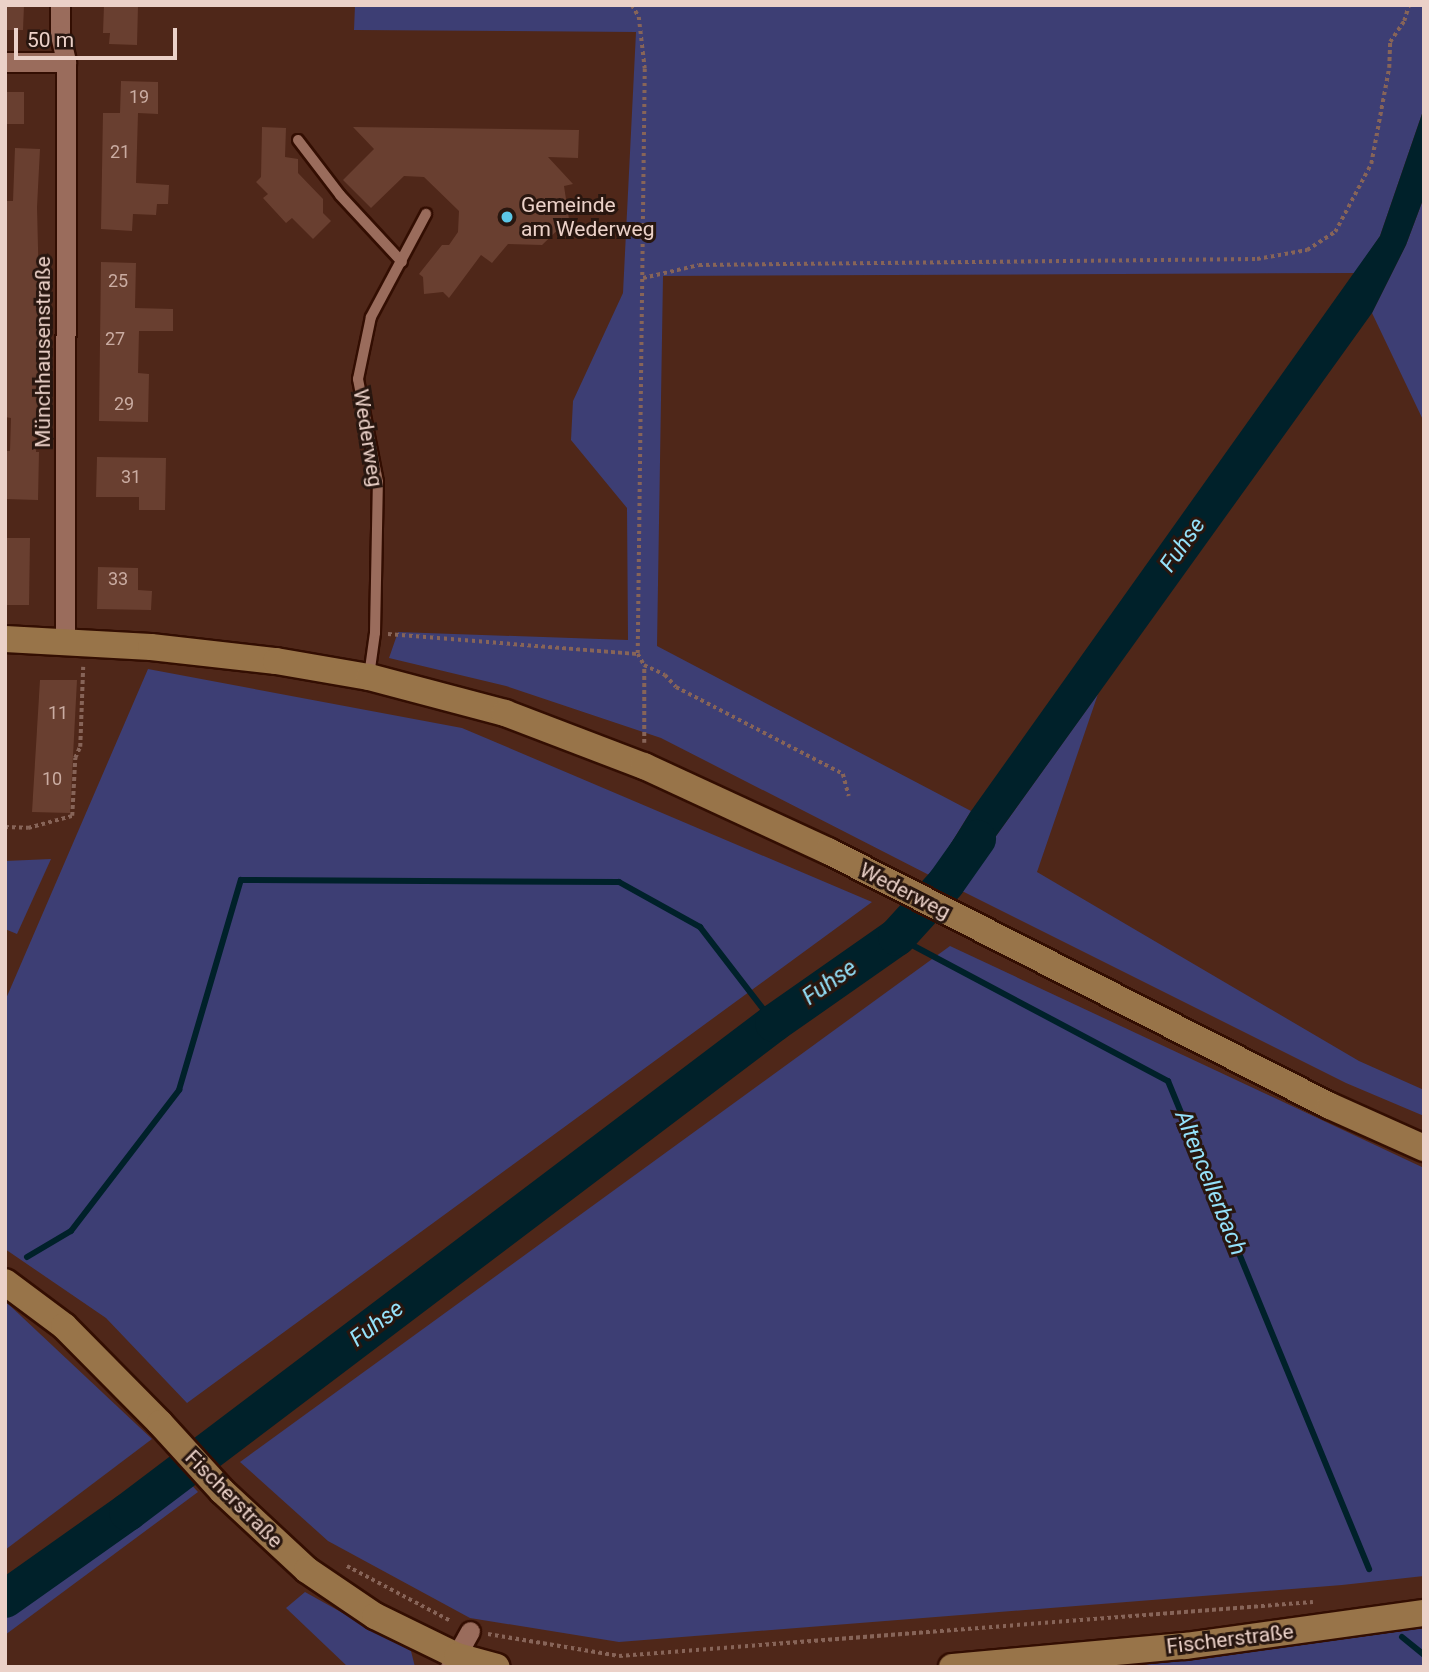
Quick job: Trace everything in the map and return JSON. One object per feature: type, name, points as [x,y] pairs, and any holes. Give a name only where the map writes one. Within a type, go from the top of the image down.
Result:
[{"type":"main road","name":"Wederweg","points":[[5,639],[225,654],[369,677],[505,713],[644,766],[828,851],[1330,1106],[1424,1147]]},
{"type":"main road","name":"Fischerstraße","points":[[5,1282],[64,1326],[160,1423],[222,1491],[307,1570],[375,1616],[453,1661],[497,1667]]},
{"type":"main road","name":"Fischerstraße","points":[[952,1667],[1185,1646],[1424,1613]]},
{"type":"street","name":"Münchhausenstraße","points":[[60,5],[60,35],[66,62],[74,642]]},
{"type":"street","points":[[5,62],[66,62]]},
{"type":"street","points":[[453,1661],[470,1632]]},
{"type":"lane","points":[[298,140],[341,195],[402,262]]},
{"type":"lane","name":"Wederweg","points":[[369,677],[376,633],[378,482],[358,379],[371,317],[426,214]]},
{"type":"path","points":[[632,5],[639,18],[645,69],[638,654],[644,665],[644,766]]},
{"type":"path","points":[[643,278],[699,265],[1257,259],[1307,250],[1335,232],[1371,164],[1389,68],[1390,42],[1404,21],[1409,5]]},
{"type":"path","points":[[376,633],[638,654]]},
{"type":"path","points":[[5,827],[28,828],[72,816],[75,758],[80,747],[74,642]]},
{"type":"path","points":[[644,665],[665,675],[676,687],[843,774],[849,796]]},
{"type":"path","points":[[341,1563],[470,1632],[619,1656],[1315,1602]]},
{"type":"shaded area","points":[[355,5],[1424,5],[1424,108],[1380,236],[1355,273],[663,276],[657,646],[971,811],[931,876],[661,738],[506,686],[389,658],[398,632],[628,640],[627,508],[571,440],[573,401],[623,293],[636,32],[354,30]]},
{"type":"shaded area","points":[[1424,197],[1424,422],[1372,313],[1406,245]]},
{"type":"shaded area","points":[[148,669],[462,728],[872,902],[187,1403],[106,1318],[5,1249],[5,1001]]},
{"type":"shaded area","points":[[1098,694],[1037,872],[1359,1061],[1424,1090],[1424,1116],[1346,1083],[958,889]]},
{"type":"shaded area","points":[[51,859],[17,934],[5,929],[5,861]]},
{"type":"shaded area","points":[[950,946],[1424,1168],[1424,1576],[1342,1585],[619,1642],[470,1618],[328,1541],[240,1462]]},
{"type":"shaded area","points":[[5,1301],[152,1439],[5,1550]]},
{"type":"shaded area","points":[[188,1481],[198,1492],[5,1635],[5,1611]]},
{"type":"shaded area","points":[[305,1592],[411,1651],[415,1667],[348,1667],[286,1608]]},
{"type":"shaded area","points":[[1424,1625],[1424,1667],[1104,1667],[1182,1660]]},
{"type":"water","points":[[1424,108],[1424,197],[1406,245],[1372,313],[958,889],[931,876],[971,811],[1380,236]]},
{"type":"building","points":[[5,5],[24,5],[23,30],[5,30]]},
{"type":"building","points":[[104,5],[138,5],[137,45],[109,44],[110,33],[103,33]]},
{"type":"building","points":[[121,81],[158,82],[158,114],[138,113],[136,183],[169,185],[168,204],[157,204],[156,215],[133,214],[132,231],[101,229],[103,113],[120,113]]},
{"type":"building","points":[[5,92],[24,92],[24,124],[5,124]]},
{"type":"building","points":[[262,127],[286,128],[285,157],[298,159],[298,173],[323,199],[323,213],[331,221],[313,239],[292,218],[286,223],[263,198],[268,194],[256,182],[261,177]]},
{"type":"building","name":"Gemeinde am Wederweg","points":[[353,127],[579,130],[578,158],[548,157],[573,184],[564,186],[569,219],[542,245],[508,244],[492,263],[481,255],[449,298],[443,292],[424,294],[423,277],[419,274],[442,245],[449,245],[458,232],[459,211],[424,177],[404,176],[371,208],[343,180],[374,149]]},
{"type":"building","points":[[15,148],[40,149],[37,207],[41,369],[36,452],[39,452],[38,500],[5,499],[5,451],[10,451],[11,418],[5,417],[5,201],[13,201]]},
{"type":"building","points":[[101,262],[136,263],[135,308],[173,309],[173,331],[139,331],[138,373],[149,374],[148,422],[99,421]]},
{"type":"building","points":[[97,457],[166,458],[165,510],[139,510],[139,497],[96,497]]},
{"type":"building","points":[[5,538],[30,538],[29,605],[5,605]]},
{"type":"building","points":[[98,567],[138,568],[138,590],[152,591],[151,610],[97,609]]},
{"type":"building","points":[[40,680],[77,680],[70,813],[32,812]]},
{"type":"waterway","name":"Fuhse","points":[[5,1599],[128,1512],[774,1023],[897,937],[946,883],[977,839]]},
{"type":"waterway","points":[[27,1257],[71,1231],[179,1090],[241,880],[619,882],[700,927],[774,1023]]},
{"type":"waterway","name":"Altencellerbach","points":[[897,937],[1168,1081],[1369,1569]]},
{"type":"waterway","name":"Altencellerbach","points":[[1402,1637],[1424,1655]]},
{"type":"place","name":"Gemeinde am Wederweg","points":[[507,217]]}]
